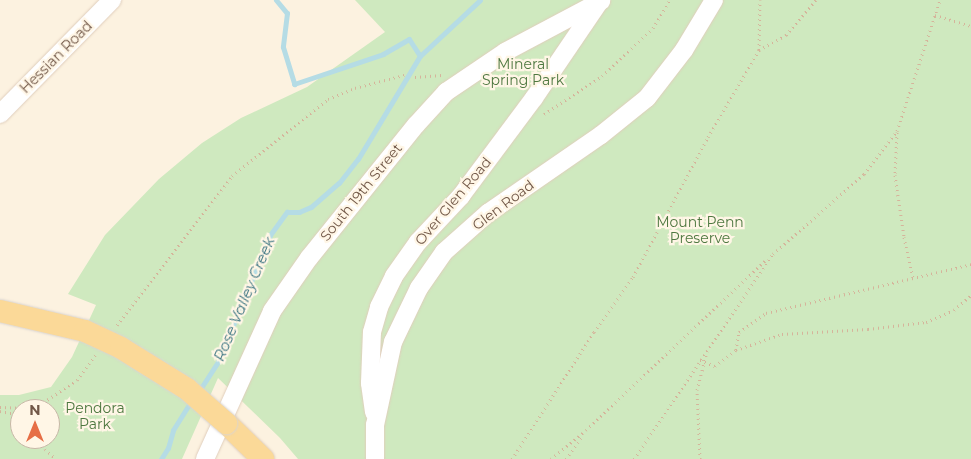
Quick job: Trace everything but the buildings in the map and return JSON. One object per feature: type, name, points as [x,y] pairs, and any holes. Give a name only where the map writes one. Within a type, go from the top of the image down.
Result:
[{"type":"main road","points":[[0,311],[84,331],[121,348],[187,388],[263,459]]},
{"type":"street","name":"Hessian Road","points":[[0,114],[112,0]]},
{"type":"street","name":"Over Glen Road","points":[[375,425],[370,382],[372,332],[379,307],[394,276],[418,242],[466,188],[534,98],[601,0]]},
{"type":"street","name":"South 19th Street","points":[[205,459],[272,311],[308,258],[416,125],[446,92],[504,52],[601,0]]},
{"type":"street","name":"Glen Road","points":[[375,459],[375,425],[393,342],[419,288],[444,252],[488,214],[602,135],[646,98],[684,50],[714,0]]},
{"type":"path","points":[[540,116],[602,76],[653,28],[670,0]]},
{"type":"path","points":[[512,459],[594,332],[633,277],[708,137],[759,50],[760,0]]},
{"type":"path","points":[[759,50],[786,35],[816,0]]},
{"type":"path","points":[[913,278],[904,237],[895,175],[897,131],[940,0]]},
{"type":"path","points":[[936,14],[971,26]]},
{"type":"path","points":[[115,327],[232,176],[328,99],[355,88],[404,75]]},
{"type":"path","points":[[551,459],[586,430],[773,254],[864,174],[897,131]]},
{"type":"path","points":[[634,459],[773,254]]},
{"type":"path","points":[[736,350],[739,332],[766,313],[971,264]]},
{"type":"path","points":[[700,360],[715,366],[736,350],[782,334],[926,322],[954,310],[971,295]]},
{"type":"path","points":[[700,459],[697,390],[708,348]]},
{"type":"path","points":[[0,409],[35,408],[77,380],[99,350]]},
{"type":"path","points":[[566,459],[586,430]]},
{"type":"path","points":[[45,449],[56,459]]},
{"type":"green space","name":"Mount Penn Preserve","points":[[355,0],[971,0],[971,459],[298,459],[280,438],[218,378],[182,459],[0,459],[0,395],[19,395],[51,387],[72,357],[96,305],[68,294],[105,235],[159,179],[202,143],[241,118],[307,87],[385,32]]},
{"type":"waterway","points":[[276,0],[287,13],[283,47],[294,84],[383,54],[409,39],[420,56]]},
{"type":"waterway","name":"Rose Valley Creek","points":[[199,391],[218,362],[270,235],[287,212],[299,212],[311,207],[339,183],[358,159],[420,56],[480,0]]},
{"type":"waterway","name":"Rose Valley Creek","points":[[161,459],[168,448],[173,430],[192,400]]},
{"type":"park label","name":"Mineral Spring Park","points":[[523,72]]},
{"type":"park label","name":"Pendora Park","points":[[95,416]]}]
